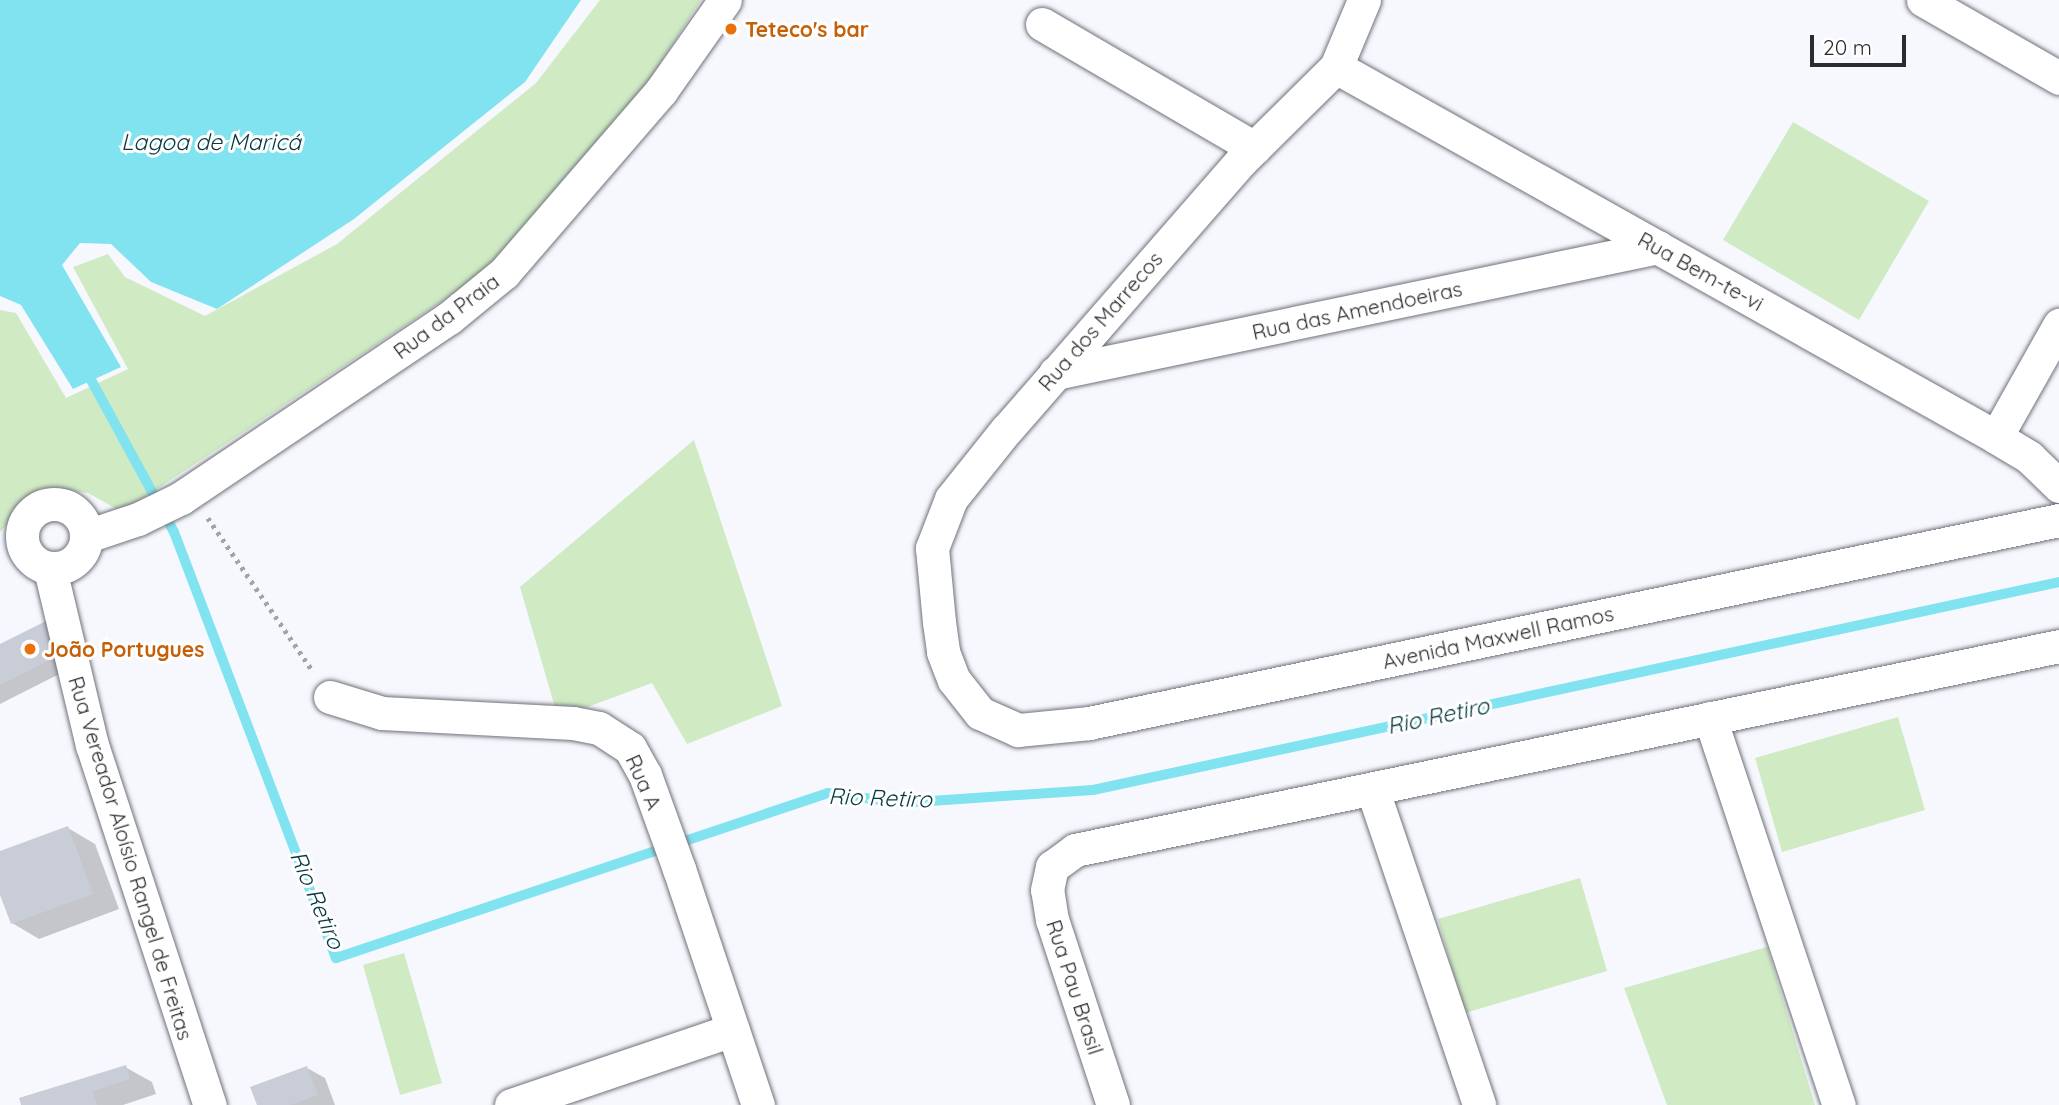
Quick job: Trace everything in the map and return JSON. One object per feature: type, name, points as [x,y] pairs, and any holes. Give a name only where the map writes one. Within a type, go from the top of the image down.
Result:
[{"type":"street","name":"Rua da Praia","points":[[87,536],[138,519],[186,495],[449,318],[504,273],[661,91],[725,0]]},
{"type":"street","name":"Rua dos Marrecos","points":[[954,680],[943,652],[932,548],[951,499],[1055,373],[1254,148],[1336,67],[1364,0]]},
{"type":"street","points":[[1923,0],[2059,78]]},
{"type":"street","points":[[1042,24],[1254,148]]},
{"type":"street","name":"Rua Bem-te-vi","points":[[1336,67],[1996,437],[2029,457],[2059,486]]},
{"type":"street","name":"Rua das Amendoeiras","points":[[1055,373],[1658,247]]},
{"type":"street","points":[[1996,437],[2059,325]]},
{"type":"street","points":[[48,504],[70,508],[85,524],[87,536],[76,561],[50,569],[38,565],[23,548],[21,537],[28,516],[48,504]]},
{"type":"street","name":"Avenida Maxwell Ramos","points":[[954,680],[963,697],[995,722],[1043,730],[2059,520]]},
{"type":"street","name":"Rua Vereador Aloísio Rangel de Freitas","points":[[50,569],[96,758],[210,1105]]},
{"type":"street","points":[[1479,1105],[1373,791],[2059,646]]},
{"type":"street","name":"Rua A","points":[[330,697],[382,713],[599,728],[624,743],[638,760],[661,820],[758,1105]]},
{"type":"street","points":[[1710,718],[1839,1105]]},
{"type":"street","name":"Rua Pau Brasil","points":[[1113,1105],[1052,920],[1047,890],[1052,867],[1075,850],[1101,843],[1373,791]]},
{"type":"street","points":[[511,1105],[733,1030]]},
{"type":"path","points":[[186,495],[330,697]]},
{"type":"green space","points":[[600,0],[701,0],[644,88],[494,267],[122,512],[88,493],[41,488],[0,532],[0,310],[16,313],[66,398],[128,369],[73,267],[108,254],[125,277],[205,316],[337,244],[536,83]]},
{"type":"green space","points":[[1793,122],[1929,201],[1859,320],[1723,240]]},
{"type":"green space","points":[[694,440],[782,706],[687,744],[652,683],[558,718],[520,587]]},
{"type":"green space","points":[[1898,717],[1925,810],[1782,852],[1755,758]]},
{"type":"green space","points":[[1580,878],[1607,971],[1465,1013],[1438,919]]},
{"type":"green space","points":[[1767,947],[1815,1105],[1667,1105],[1624,988]]},
{"type":"green space","points":[[404,953],[442,1083],[400,1095],[363,965]]},
{"type":"water","name":"Lagoa de Maricá","points":[[0,0],[581,0],[525,82],[354,219],[217,309],[151,282],[111,244],[80,243],[62,265],[121,367],[73,389],[21,305],[0,296]]},
{"type":"building","name":"João Portugues","points":[[46,621],[62,654],[0,685],[0,644]]},
{"type":"building","points":[[68,826],[93,894],[11,924],[0,895],[0,851]]},
{"type":"building","points":[[126,1065],[130,1079],[93,1091],[97,1105],[21,1105],[19,1098]]},
{"type":"building","points":[[307,1066],[318,1095],[290,1105],[257,1105],[250,1087]]},
{"type":"waterway","name":"Rio Retiro","points":[[90,378],[174,532],[336,958],[828,793],[902,803],[1093,790],[2059,582]]},
{"type":"place","name":"Teteco's bar","points":[[731,29]]},
{"type":"place","name":"João Portugues","points":[[30,649]]}]
